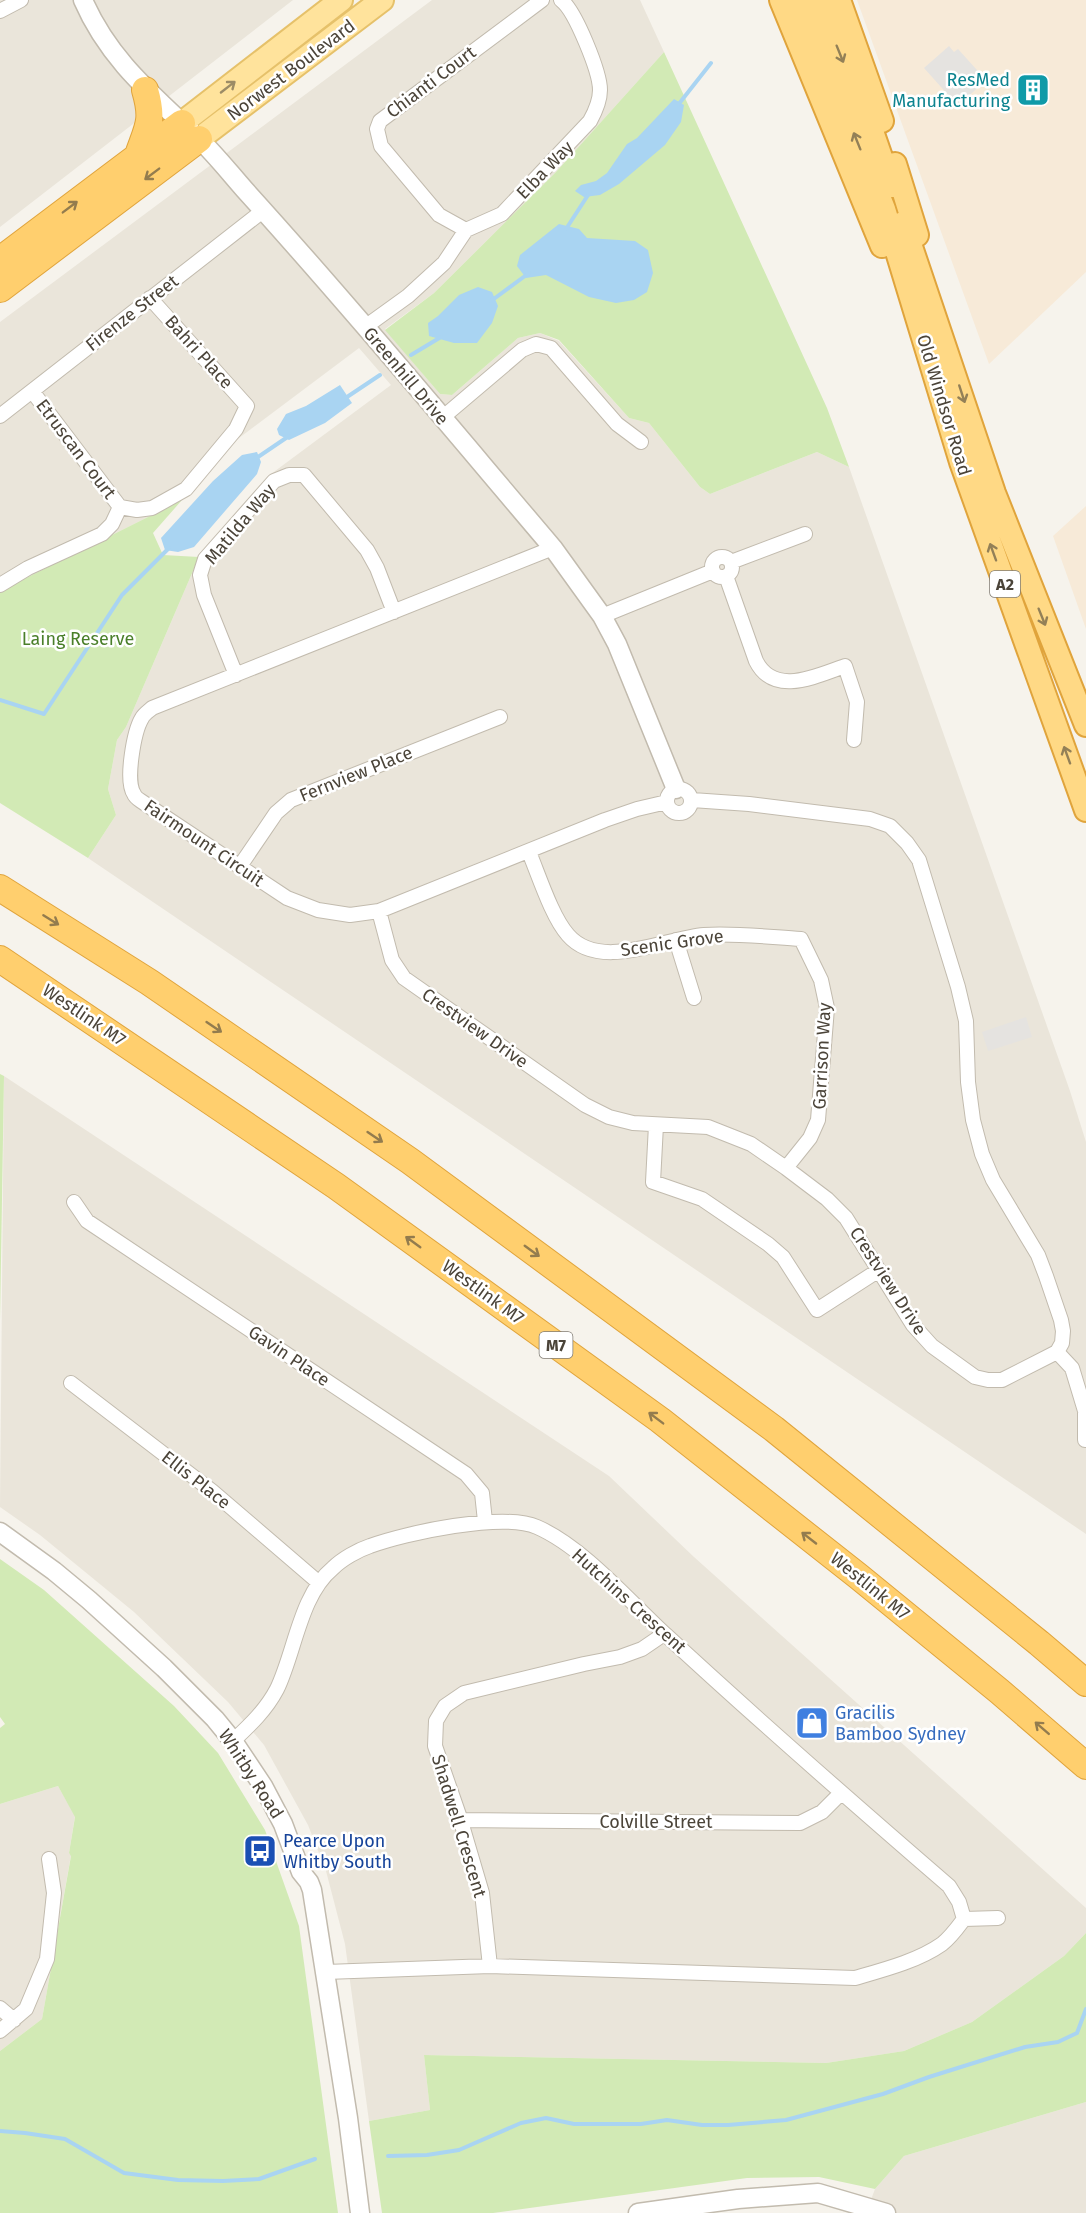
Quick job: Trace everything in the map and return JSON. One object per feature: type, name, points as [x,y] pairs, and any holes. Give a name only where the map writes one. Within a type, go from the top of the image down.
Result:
[{"type":"highway","points":[[782,0],[928,356]]},
{"type":"highway","name":"Old Windsor Road","points":[[801,0],[884,209],[961,462],[1086,810]]},
{"type":"highway","name":"Old Windsor Road","points":[[818,0],[873,134],[944,339],[994,493],[1086,725]]},
{"type":"highway","points":[[839,0],[874,96],[925,261],[944,339]]},
{"type":"highway","points":[[138,155],[150,122],[151,111],[145,90]]},
{"type":"highway","points":[[0,260],[138,155],[190,131]]},
{"type":"highway","points":[[0,289],[190,131]]},
{"type":"highway","points":[[1,888],[149,982],[410,1161],[774,1429],[1086,1683]]},
{"type":"highway","name":"Westlink M7","points":[[0,958],[336,1186],[660,1420],[858,1576],[999,1691],[1086,1766]]},
{"type":"main road","name":"Norwest Boulevard","points":[[190,131],[341,0]]},
{"type":"main road","name":"Norwest Boulevard","points":[[190,131],[382,0]]},
{"type":"street","points":[[0,11],[21,0]]},
{"type":"street","name":"Greenhill Drive","points":[[82,0],[98,30],[119,60],[145,90],[190,131],[264,210],[553,548],[602,616],[623,660],[671,795]]},
{"type":"street","name":"Chianti Court","points":[[466,230],[439,215],[381,146],[377,129],[380,121],[386,115],[542,0]]},
{"type":"street","name":"Elba Way","points":[[466,230],[502,214],[591,122],[597,109],[600,90],[596,66],[570,7],[561,0]]},
{"type":"street","name":"Firenze Street","points":[[0,416],[264,210]]},
{"type":"street","points":[[365,327],[408,296],[444,263],[466,230]]},
{"type":"street","name":"Bahri Place","points":[[120,507],[137,510],[152,508],[186,489],[236,429],[247,406],[150,298]]},
{"type":"street","points":[[442,417],[522,350],[529,346],[544,345],[557,354],[617,424],[641,442]]},
{"type":"street","name":"Etruscan Court","points":[[32,391],[120,507]]},
{"type":"street","name":"Matilda Way","points":[[236,675],[204,595],[200,575],[205,559],[274,481],[289,475],[304,475],[367,550],[377,568],[394,612]]},
{"type":"street","points":[[0,585],[28,568],[102,534],[112,524],[120,507]]},
{"type":"street","points":[[602,616],[724,570],[805,534]]},
{"type":"street","name":"Fairmount Circuit","points":[[553,548],[152,708],[142,716],[137,730],[130,770],[134,794],[141,801],[287,898],[318,910],[350,915],[379,911],[671,795]]},
{"type":"street","points":[[724,570],[756,661],[760,669],[769,677],[791,682],[845,666],[857,702],[854,740]]},
{"type":"street","name":"Fernview Place","points":[[240,866],[276,813],[291,800],[500,717]]},
{"type":"street","points":[[687,790],[692,800],[689,808],[682,813],[674,812],[671,795],[687,790]]},
{"type":"street","points":[[692,800],[749,804],[870,819],[890,826],[907,843],[919,860],[958,987],[966,1021],[968,1082],[973,1120],[982,1154],[993,1180],[1038,1255],[1046,1275],[1063,1331],[1062,1343],[1057,1352],[1072,1368],[1085,1411],[1085,1440]]},
{"type":"street","name":"Scenic Grove","points":[[529,852],[559,923],[569,937],[583,946],[601,951],[623,952],[703,936],[734,935],[801,939]]},
{"type":"street","name":"Crestview Drive","points":[[379,911],[392,960],[404,978],[585,1105],[609,1117],[633,1124],[708,1127],[730,1134],[751,1144],[827,1199],[846,1218],[913,1325],[925,1339],[954,1364],[975,1377],[1002,1380],[1057,1352]]},
{"type":"street","name":"Garrison Way","points":[[786,1168],[810,1138],[818,1120],[827,1008],[826,993],[801,939]]},
{"type":"street","points":[[676,940],[694,998]]},
{"type":"street","points":[[656,1125],[653,1182],[702,1199],[768,1244],[783,1257],[817,1310],[879,1270]]},
{"type":"street","name":"Gavin Place","points":[[74,1202],[87,1221],[466,1473],[482,1493],[485,1521]]},
{"type":"street","name":"Ellis Place","points":[[71,1383],[212,1491],[318,1582]]},
{"type":"street","name":"Hutchins Crescent","points":[[233,1741],[258,1717],[277,1689],[318,1582],[334,1566],[368,1546],[395,1538],[485,1521],[535,1526],[563,1542],[592,1565],[664,1634],[841,1794],[949,1886],[964,1918]]},
{"type":"street","name":"Whitby Road","points":[[0,1533],[54,1571],[97,1607],[194,1697],[233,1741],[274,1807],[301,1872],[309,1882],[326,1972],[360,2213]]},
{"type":"street","name":"Shadwell Crescent","points":[[490,1966],[482,1893],[461,1820],[435,1746],[436,1721],[445,1706],[464,1693],[620,1657],[642,1649],[664,1634]]},
{"type":"street","name":"Colville Street","points":[[461,1820],[800,1823],[822,1812],[841,1794]]},
{"type":"street","points":[[0,2031],[26,2009],[47,1959],[54,1893],[49,1859]]},
{"type":"street","points":[[326,1972],[490,1966],[855,1978],[896,1967],[942,1944],[953,1934],[964,1918],[998,1918]]},
{"type":"street","points":[[0,2008],[14,2020]]},
{"type":"street","points":[[638,2213],[738,2199],[818,2193],[886,2213]]},
{"type":"shaded area","points":[[0,0],[293,0],[0,227]]},
{"type":"shaded area","points":[[432,0],[640,0],[664,52],[556,172],[434,293],[385,329],[440,394],[452,395],[518,338],[540,333],[559,341],[629,418],[649,423],[700,487],[710,494],[817,452],[849,467],[1086,1142],[1086,1534],[88,858],[116,815],[108,789],[117,740],[126,727],[199,557],[267,477],[391,385],[359,348],[231,444],[182,500],[0,593],[0,322]]},
{"type":"shaded area","points":[[857,0],[1086,0],[1086,272],[989,364]]},
{"type":"shaded area","points":[[949,46],[954,52],[958,49],[986,80],[958,106],[924,68]]},
{"type":"shaded area","points":[[1086,506],[1086,629],[1053,536]]},
{"type":"shaded area","points":[[1026,1017],[1032,1037],[988,1051],[982,1032]]},
{"type":"shaded area","points":[[4,1076],[609,1476],[694,1557],[1086,1908],[1086,1933],[1064,1956],[972,2022],[904,2051],[826,2063],[424,2055],[430,2110],[369,2121],[345,1944],[326,1871],[308,1825],[264,1745],[228,1702],[134,1612],[40,1535],[0,1507]]},
{"type":"shaded area","points":[[58,1786],[75,1816],[69,1853],[71,1855],[42,2019],[0,2051],[0,1804]]},
{"type":"shaded area","points":[[1086,2102],[1086,2213],[866,2213],[875,2189],[904,2156]]},
{"type":"green space","points":[[664,52],[827,408],[849,467],[817,452],[710,494],[700,487],[649,423],[629,418],[559,340],[540,333],[518,338],[452,395],[440,394],[385,330],[434,293],[556,172]]},
{"type":"green space","name":"Laing Reserve","points":[[182,500],[153,533],[163,555],[199,557],[126,727],[117,740],[108,789],[116,815],[88,858],[0,803],[0,593]]},
{"type":"green space","points":[[0,1074],[4,1076],[0,1321]]},
{"type":"green space","points":[[0,1559],[44,1590],[174,1706],[218,1753],[265,1830],[299,1926],[338,2213],[0,2213],[0,2051],[42,2019],[71,1856],[69,1853],[75,1817],[58,1786],[0,1804],[0,1728],[5,1724],[0,1717]]},
{"type":"green space","points":[[1086,1933],[1086,2102],[904,2156],[875,2189],[819,2177],[747,2178],[493,2213],[382,2213],[369,2121],[430,2110],[424,2055],[826,2063],[904,2051],[972,2022],[1064,1956]]},
{"type":"water","points":[[674,99],[684,105],[681,122],[665,145],[619,184],[600,195],[584,197],[575,191],[581,185],[596,181],[607,173],[627,144],[637,138]]},
{"type":"water","points":[[559,224],[579,229],[587,238],[635,241],[648,250],[653,273],[647,292],[634,300],[616,303],[589,297],[546,275],[526,278],[517,266],[520,255]]},
{"type":"water","points":[[478,287],[492,292],[498,306],[492,323],[477,343],[454,343],[429,336],[428,323],[459,295]]},
{"type":"water","points":[[340,385],[352,403],[325,423],[289,440],[279,435],[277,429],[286,414],[306,406]]},
{"type":"water","points":[[257,452],[261,462],[257,474],[194,547],[178,552],[165,550],[161,538],[213,481],[242,455]]},
{"type":"waterway","points":[[678,105],[711,63]]},
{"type":"waterway","points":[[566,229],[590,192]]},
{"type":"waterway","points":[[491,301],[529,273]]},
{"type":"waterway","points":[[411,355],[441,337]]},
{"type":"waterway","points":[[344,399],[380,375]]},
{"type":"waterway","points":[[255,459],[289,436]]},
{"type":"waterway","points":[[0,700],[44,714],[122,595],[169,548]]},
{"type":"waterway","points":[[388,2156],[427,2155],[459,2150],[521,2123],[546,2118],[574,2124],[641,2124],[667,2120],[702,2125],[728,2125],[786,2120],[883,2094],[1025,2047],[1058,2042],[1077,2033],[1086,2009]]},
{"type":"waterway","points":[[0,2131],[65,2139],[124,2173],[178,2180],[259,2179],[315,2159]]},
{"type":"place","name":"ResMed Manufacturing","points":[[1033,90]]},
{"type":"place","name":"Gracilis Bamboo Sydney","points":[[812,1723]]},
{"type":"place","name":"Pearce Upon Whitby South","points":[[260,1851]]}]
